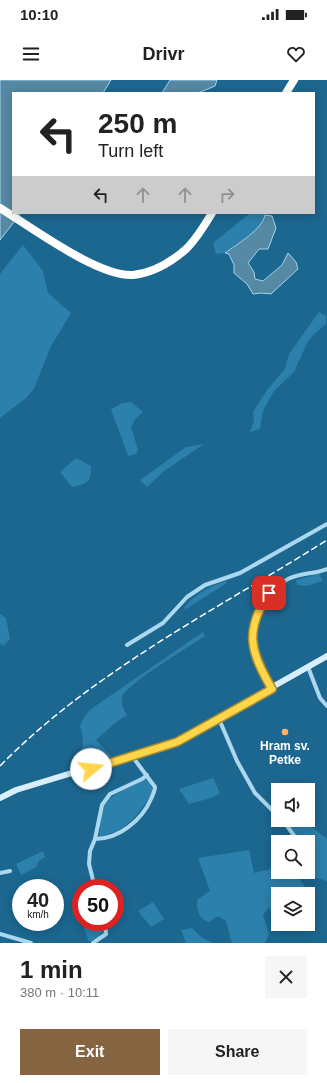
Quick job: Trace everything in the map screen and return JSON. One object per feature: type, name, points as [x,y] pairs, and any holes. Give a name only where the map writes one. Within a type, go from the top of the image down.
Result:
[{"type":"highway","points":[[286,92],[291,80]]},
{"type":"highway","points":[[287,92],[294,80]]},
{"type":"highway","points":[[0,208],[92,263],[118,273],[133,274],[151,271],[173,259],[185,250],[196,238],[211,214]]},
{"type":"main road","points":[[0,798],[16,790],[177,742],[272,689],[327,656]]},
{"type":"street","points":[[127,645],[163,623],[187,597],[204,585],[240,572],[327,524]]},
{"type":"street","points":[[272,689],[258,662],[253,647],[252,630],[255,620],[269,593],[279,584],[297,575],[311,574],[327,569]]},
{"type":"street","points":[[308,667],[320,698],[327,706]]},
{"type":"street","points":[[219,719],[237,761],[254,793],[271,809]]},
{"type":"street","points":[[95,839],[106,839],[132,825],[147,808],[155,790],[154,784],[132,756]]},
{"type":"street","points":[[93,879],[89,864],[90,851],[95,839],[98,815],[106,798],[110,794],[137,782],[147,775]]},
{"type":"street","points":[[287,827],[293,835]]},
{"type":"street","points":[[0,873],[10,870]]},
{"type":"street","points":[[93,943],[106,934],[106,931]]},
{"type":"street","points":[[0,934],[31,943]]},
{"type":"shaded area","points":[[0,80],[111,80],[104,92],[12,92],[12,214],[20,214],[0,240]]},
{"type":"shaded area","points":[[170,80],[217,80],[215,86],[200,92],[163,92]]},
{"type":"shaded area","points":[[249,214],[265,214],[264,221],[251,234],[225,253],[216,254],[213,243]]},
{"type":"shaded area","points":[[265,215],[272,216],[276,228],[268,249],[259,249],[248,263],[254,272],[255,279],[263,281],[282,265],[288,253],[296,262],[298,269],[271,294],[253,294],[247,284],[234,273],[234,265],[229,254],[225,253],[254,231],[259,226]]},
{"type":"shaded area","points":[[23,245],[43,271],[48,293],[71,313],[50,348],[34,389],[26,398],[0,418],[0,274]]},
{"type":"shaded area","points":[[319,312],[326,316],[326,324],[313,335],[307,343],[294,372],[274,391],[263,411],[260,429],[250,432],[254,421],[253,412],[267,390],[285,369],[289,354]]},
{"type":"shaded area","points":[[131,402],[143,412],[136,418],[131,427],[138,450],[136,454],[128,456],[111,409],[123,403]]},
{"type":"shaded area","points":[[204,444],[164,471],[147,487],[140,480],[186,447]]},
{"type":"shaded area","points":[[76,458],[91,466],[90,476],[88,481],[82,485],[72,487],[60,472]]},
{"type":"shaded area","points":[[319,574],[323,581],[306,586],[297,585],[296,580]]},
{"type":"shaded area","points":[[225,581],[227,583],[186,609],[184,608],[193,598],[213,586]]},
{"type":"shaded area","points":[[0,614],[6,618],[10,639],[3,646],[0,643]]},
{"type":"shaded area","points":[[203,632],[205,636],[147,674],[136,682],[123,695],[123,708],[127,715],[116,722],[96,740],[112,757],[97,761],[83,761],[83,735],[80,726],[84,717],[91,709]]},
{"type":"shaded area","points":[[147,778],[153,790],[144,806],[125,826],[117,831],[99,836],[101,814],[108,801],[120,792]]},
{"type":"shaded area","points":[[213,778],[220,793],[211,798],[189,804],[179,789]]},
{"type":"shaded area","points":[[291,827],[312,827],[327,839],[327,881],[315,876],[315,835],[296,835]]},
{"type":"shaded area","points":[[249,850],[254,873],[271,869],[271,879],[299,879],[304,887],[271,887],[271,909],[268,908],[263,915],[269,934],[265,943],[232,943],[226,921],[218,916],[209,922],[205,921],[199,914],[197,900],[210,891],[198,858]]},
{"type":"shaded area","points":[[43,851],[45,857],[39,861],[36,867],[21,875],[16,864]]},
{"type":"shaded area","points":[[153,902],[164,919],[151,927],[138,911]]},
{"type":"shaded area","points":[[192,928],[202,938],[211,942],[186,943],[181,930]]},
{"type":"shaded area","points":[[85,931],[103,931],[98,937],[89,942]]},
{"type":"railway","points":[[0,766],[36,732],[75,700],[115,671],[199,617],[327,540]]},
{"type":"place","name":"Hram sv. Petke","points":[[285,732]]},
{"type":"route","points":[[91,769],[177,742],[272,689],[258,662],[253,647],[252,630],[263,602],[269,593]]}]
